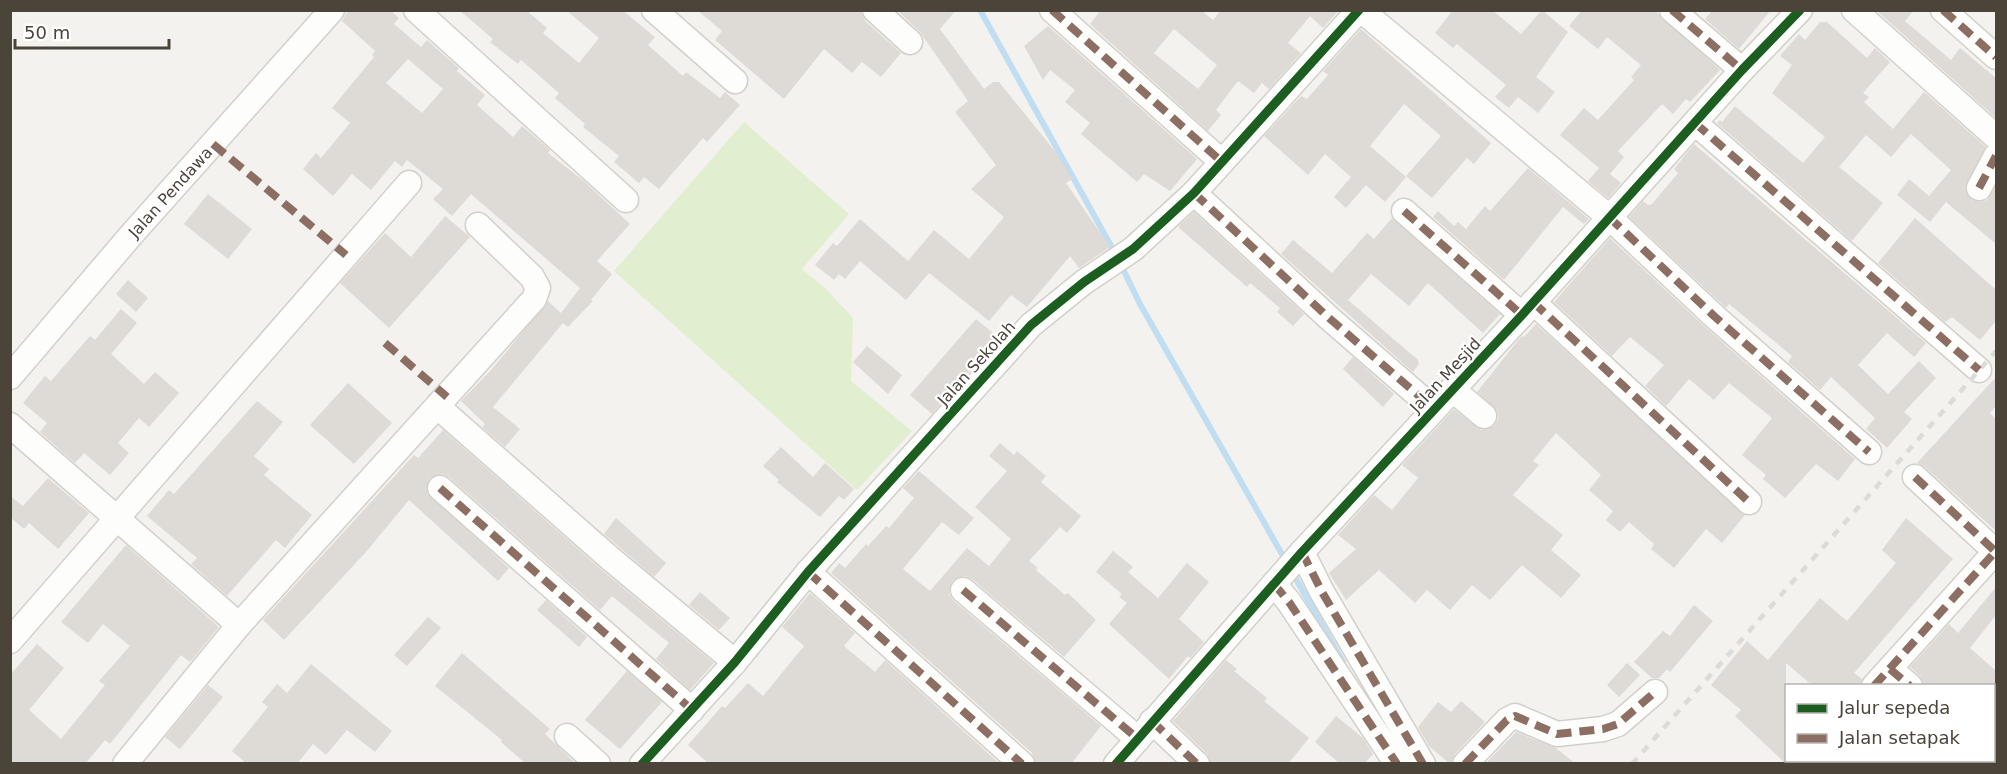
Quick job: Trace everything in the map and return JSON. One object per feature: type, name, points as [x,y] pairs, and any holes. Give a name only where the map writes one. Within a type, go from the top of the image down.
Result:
[{"type":"street","name":"Jalan Pendawa","points":[[10,377],[132,234],[332,10]]},
{"type":"street","points":[[416,10],[626,200]]},
{"type":"street","points":[[654,10],[735,81]]},
{"type":"street","points":[[875,10],[910,42]]},
{"type":"street","points":[[1052,10],[1222,162]]},
{"type":"street","points":[[1672,10],[1742,70]]},
{"type":"street","name":"Jalan Mesjid","points":[[1116,764],[1288,568],[1528,309],[1742,70],[1800,10]]},
{"type":"street","points":[[1854,10],[1996,137]]},
{"type":"street","points":[[1943,10],[1996,57]]},
{"type":"street","points":[[1357,11],[1609,217],[1714,316],[1869,452]]},
{"type":"street","name":"Jalan Sekolah","points":[[642,764],[735,663],[808,572],[1024,332],[1084,282],[1133,249],[1194,193],[1357,11]]},
{"type":"street","points":[[1695,123],[1979,370]]},
{"type":"street","points":[[1979,188],[1996,156]]},
{"type":"street","points":[[10,640],[409,183]]},
{"type":"street","points":[[1194,193],[1329,318],[1434,409]]},
{"type":"street","points":[[1404,210],[1528,309],[1749,502]]},
{"type":"street","points":[[125,764],[239,625],[534,299],[537,288],[532,277],[478,225]]},
{"type":"street","points":[[1452,389],[1484,416]]},
{"type":"street","points":[[438,407],[612,560],[735,663]]},
{"type":"street","points":[[10,425],[239,625]]},
{"type":"street","points":[[1904,684],[1882,677],[1996,552],[1915,477]]},
{"type":"street","points":[[440,488],[692,710]]},
{"type":"street","points":[[1288,568],[1289,602],[1397,764]]},
{"type":"street","points":[[1288,568],[1322,592],[1423,764]]},
{"type":"street","points":[[808,572],[1022,764]]},
{"type":"street","points":[[963,590],[1145,730],[1197,764]]},
{"type":"street","points":[[1465,764],[1506,720],[1515,716],[1557,734],[1603,729],[1618,724],[1655,692]]},
{"type":"street","points":[[567,736],[598,764]]},
{"type":"green space","points":[[744,122],[849,214],[802,269],[825,288],[853,318],[851,381],[912,431],[857,490],[614,271]]},
{"type":"building","points":[[348,10],[390,10],[399,18],[394,24],[421,47],[427,40],[459,68],[457,71],[485,95],[477,105],[513,137],[522,126],[550,150],[548,153],[584,181],[630,224],[597,261],[612,274],[591,300],[593,301],[568,327],[563,323],[493,407],[520,429],[505,447],[482,427],[485,424],[461,401],[492,369],[548,301],[561,313],[580,288],[471,194],[452,216],[433,199],[443,189],[407,160],[402,167],[395,161],[371,190],[352,174],[333,196],[303,169],[316,153],[321,158],[350,123],[332,108],[374,57],[372,55],[375,51],[342,21]],"holes":[[[408,59],[443,89],[422,113],[386,83]]]},
{"type":"building","points":[[459,10],[526,10],[547,28],[543,33],[579,63],[599,38],[566,10],[622,10],[655,37],[648,45],[683,76],[686,72],[720,98],[725,92],[740,105],[707,142],[703,138],[659,189],[644,177],[639,183],[614,162],[619,156],[583,127],[585,124],[555,98],[559,93],[521,60],[518,64],[490,42],[493,39]]},
{"type":"building","points":[[697,10],[861,10],[865,21],[901,53],[881,77],[862,62],[852,73],[824,49],[784,99],[715,40],[722,31]]},
{"type":"building","points":[[897,10],[956,10],[940,29],[984,89],[993,82],[999,82],[1058,155],[1072,179],[1066,183],[1110,247],[1079,268],[1070,256],[1027,307],[1011,295],[989,321],[929,273],[906,300],[860,261],[845,279],[839,274],[834,280],[815,265],[833,243],[837,246],[860,219],[908,261],[934,230],[969,259],[1004,217],[971,189],[996,165],[955,112],[968,101],[920,32]]},
{"type":"building","points":[[1101,10],[1201,10],[1213,20],[1221,10],[1339,10],[1323,28],[1310,16],[1288,43],[1301,53],[1269,89],[1262,83],[1254,93],[1238,81],[1216,110],[1221,115],[1208,131],[1090,24]],"holes":[[[1174,29],[1217,65],[1198,89],[1154,53]]]},
{"type":"building","points":[[1453,10],[1492,10],[1521,34],[1542,10],[1568,32],[1536,77],[1555,92],[1538,113],[1518,97],[1509,108],[1495,97],[1506,85],[1457,44],[1453,48],[1435,33]]},
{"type":"building","points":[[1582,10],[1654,10],[1720,70],[1690,102],[1686,99],[1673,114],[1662,104],[1618,151],[1624,157],[1610,174],[1621,183],[1608,198],[1588,181],[1599,168],[1560,135],[1584,108],[1598,120],[1634,80],[1631,77],[1641,65],[1607,37],[1598,49],[1569,26]]},
{"type":"building","points":[[1713,10],[1771,10],[1739,49],[1705,19]]},
{"type":"building","points":[[1876,10],[1914,10],[1905,21],[1951,60],[1960,48],[1996,78],[1996,118]]},
{"type":"building","points":[[1820,22],[1827,22],[1867,58],[1875,48],[1890,62],[1863,93],[1869,97],[1864,102],[1893,129],[1924,92],[1986,147],[1965,189],[1972,200],[1980,202],[1987,200],[1996,185],[1996,244],[1946,202],[1930,222],[1897,195],[1909,179],[1929,196],[1951,170],[1911,134],[1891,157],[1866,135],[1839,167],[1883,203],[1852,241],[1717,123],[1720,120],[1722,122],[1735,106],[1803,163],[1825,137],[1772,93],[1792,65],[1780,56],[1799,34],[1805,40]]},
{"type":"building","points":[[1048,26],[1197,159],[1170,191],[1144,174],[1137,182],[1081,134],[1090,123],[1065,102],[1075,90],[1050,70],[1043,80],[1024,46]]},
{"type":"building","points":[[1361,29],[1491,143],[1474,164],[1467,158],[1432,198],[1406,176],[1441,136],[1404,104],[1370,146],[1406,177],[1385,202],[1366,185],[1346,208],[1334,197],[1351,177],[1325,154],[1308,175],[1264,136],[1301,96],[1307,99],[1328,75],[1323,71]]},
{"type":"building","points":[[1694,144],[1926,343],[1914,357],[1887,333],[1858,365],[1888,394],[1919,361],[1936,378],[1904,412],[1912,419],[1887,448],[1866,429],[1875,418],[1831,377],[1820,390],[1788,362],[1792,356],[1729,304],[1726,308],[1629,217],[1643,201],[1648,205],[1652,204],[1678,173],[1674,169]]},
{"type":"building","points":[[1528,168],[1589,219],[1584,224],[1563,207],[1504,280],[1433,217],[1438,211],[1454,226],[1458,222],[1466,229],[1485,206],[1490,211]]},
{"type":"building","points":[[208,194],[252,229],[228,259],[184,224]]},
{"type":"building","points":[[1194,212],[1304,314],[1293,326],[1277,312],[1280,308],[1250,283],[1247,287],[1178,227]]},
{"type":"building","points":[[445,216],[470,237],[389,328],[340,283],[385,233],[411,257]]},
{"type":"building","points":[[1392,218],[1500,314],[1483,333],[1428,283],[1409,306],[1371,274],[1348,300],[1418,360],[1419,364],[1413,372],[1281,254],[1293,240],[1332,273],[1367,233],[1374,239]]},
{"type":"building","points":[[1915,218],[1996,290],[1996,321],[1980,340],[1952,317],[1945,322],[1878,263]]},
{"type":"building","points":[[1610,238],[1705,327],[1855,459],[1838,481],[1816,464],[1785,498],[1763,479],[1766,475],[1742,455],[1772,418],[1729,383],[1714,400],[1689,379],[1666,406],[1645,386],[1664,365],[1630,337],[1612,356],[1554,302]]},
{"type":"building","points":[[128,280],[148,298],[136,312],[116,294]]},
{"type":"building","points":[[121,309],[137,323],[111,354],[144,384],[155,372],[179,393],[149,427],[139,418],[118,443],[129,453],[110,475],[84,453],[75,463],[40,432],[47,423],[23,403],[45,376],[51,381],[90,336],[95,340]]},
{"type":"building","points":[[976,319],[999,338],[932,414],[910,395]]},
{"type":"building","points":[[1536,324],[1745,515],[1722,543],[1706,529],[1674,568],[1651,549],[1654,544],[1629,522],[1620,532],[1606,520],[1613,511],[1589,490],[1601,475],[1556,433],[1533,461],[1539,465],[1513,495],[1563,535],[1551,550],[1581,575],[1561,598],[1522,565],[1490,600],[1472,585],[1450,610],[1427,590],[1415,603],[1379,570],[1346,600],[1329,573],[1356,549],[1338,535],[1374,495],[1392,510],[1418,478],[1402,465],[1454,409],[1481,430],[1494,426],[1498,419],[1497,411],[1477,392],[1519,339],[1524,337]]},
{"type":"building","points":[[867,346],[902,375],[888,394],[853,362]]},
{"type":"building","points":[[1353,357],[1394,394],[1383,407],[1343,369]]},
{"type":"building","points":[[1996,377],[1996,406],[1990,413],[1996,419],[1996,531],[1925,467],[1917,463]]},
{"type":"building","points":[[348,383],[392,423],[354,464],[310,425]]},
{"type":"building","points":[[257,401],[283,422],[254,456],[269,469],[264,475],[312,515],[285,548],[276,540],[227,596],[191,564],[197,558],[147,516],[169,490],[174,494]]},
{"type":"building","points":[[443,430],[603,571],[714,663],[690,690],[656,659],[669,643],[612,596],[600,610],[449,477],[442,474],[429,479],[427,493],[509,568],[498,581],[409,500],[366,552],[284,640],[263,620],[414,455],[418,458]]},
{"type":"building","points":[[1000,443],[1014,455],[1017,451],[1046,476],[1041,482],[1081,516],[1067,533],[1060,527],[1029,561],[1038,568],[1036,570],[1065,595],[1068,593],[1096,620],[1064,657],[972,579],[965,576],[953,580],[949,594],[954,601],[1101,726],[1071,764],[1036,764],[1032,753],[831,573],[839,563],[845,568],[866,544],[868,546],[886,526],[889,528],[914,498],[903,488],[919,471],[974,518],[959,535],[942,522],[903,569],[930,591],[967,548],[989,566],[1011,539],[975,507],[1007,471],[989,456]]},
{"type":"building","points":[[781,447],[813,477],[825,463],[854,489],[844,500],[839,496],[820,517],[777,482],[779,480],[763,466]]},
{"type":"building","points":[[48,478],[89,513],[58,549],[29,523],[24,529],[10,517],[10,496],[23,506]]},
{"type":"building","points":[[616,518],[666,563],[654,577],[604,534]]},
{"type":"building","points":[[1906,518],[1953,559],[1854,673],[1862,679],[1861,684],[1811,684],[1786,663],[1786,764],[1735,716],[1741,710],[1711,685],[1747,641],[1768,660],[1820,598],[1847,621],[1896,563],[1882,550]]},
{"type":"building","points":[[126,545],[219,627],[190,662],[181,655],[110,744],[105,740],[85,764],[10,764],[10,675],[37,644],[64,668],[29,710],[61,739],[105,685],[99,681],[130,646],[103,624],[88,643],[61,622]]},
{"type":"building","points":[[1113,551],[1133,567],[1128,572],[1158,598],[1187,563],[1209,582],[1179,619],[1204,642],[1190,658],[1188,656],[1169,679],[1109,624],[1127,603],[1119,597],[1122,594],[1096,572]]},
{"type":"building","points":[[1996,587],[1996,615],[1970,648],[1996,671],[1996,686],[1995,684],[1923,684],[1920,676],[1910,667],[1949,624],[1958,633]]},
{"type":"building","points":[[700,592],[730,618],[719,630],[689,605]]},
{"type":"building","points":[[810,593],[855,633],[844,646],[875,672],[885,660],[1000,764],[709,764],[688,745],[722,706],[725,708],[748,683],[763,696],[804,646],[782,627]]},
{"type":"building","points":[[546,600],[587,637],[579,647],[537,610]]},
{"type":"building","points":[[1694,605],[1713,621],[1670,672],[1667,669],[1659,678],[1652,678],[1634,662],[1663,631],[1670,636]]},
{"type":"building","points":[[428,617],[441,628],[407,666],[394,655]]},
{"type":"building","points":[[462,653],[550,729],[545,734],[576,764],[526,764],[501,742],[502,740],[435,686]]},
{"type":"building","points":[[1226,660],[1237,669],[1234,671],[1267,698],[1264,701],[1309,738],[1288,764],[1211,764],[1207,754],[1173,721]]},
{"type":"building","points":[[1627,663],[1640,675],[1619,697],[1607,685]]},
{"type":"building","points":[[311,664],[392,731],[375,752],[347,730],[326,755],[313,744],[297,764],[247,764],[232,751],[268,707],[262,702],[277,684],[287,693]]},
{"type":"building","points":[[627,671],[662,702],[620,749],[585,720]]},
{"type":"building","points":[[208,685],[223,697],[180,749],[165,737]]},
{"type":"building","points":[[1461,701],[1485,722],[1455,754],[1450,764],[1429,746],[1418,727],[1438,702],[1451,712]]},
{"type":"building","points":[[1336,716],[1363,738],[1373,754],[1364,764],[1340,764],[1315,742]]},
{"type":"building","points":[[1516,732],[1556,748],[1576,764],[1485,764]]},
{"type":"waterway","points":[[980,10],[1115,253]]},
{"type":"waterway","points":[[1121,265],[1140,304],[1287,563]]},
{"type":"waterway","points":[[1292,572],[1343,662]]},
{"type":"railway","points":[[1632,764],[1996,351]]},
{"type":"marked path","points":[[1052,10],[1222,162]]},
{"type":"marked path","points":[[1672,10],[1742,70]]},
{"type":"marked path","points":[[1943,10],[1996,57]]},
{"type":"marked path","points":[[1695,123],[1979,370]]},
{"type":"marked path","points":[[213,144],[346,255]]},
{"type":"marked path","points":[[1979,188],[1996,156]]},
{"type":"marked path","points":[[1194,193],[1329,318],[1434,409]]},
{"type":"marked path","points":[[1404,211],[1522,315]]},
{"type":"marked path","points":[[1609,217],[1714,316],[1869,452]]},
{"type":"marked path","points":[[1533,302],[1749,502]]},
{"type":"marked path","points":[[385,343],[447,397]]},
{"type":"marked path","points":[[1915,477],[1996,552]]},
{"type":"marked path","points":[[440,488],[692,710]]},
{"type":"marked path","points":[[1876,684],[1996,551]]},
{"type":"marked path","points":[[1302,552],[1322,592],[1423,764]]},
{"type":"marked path","points":[[808,572],[1022,764]]},
{"type":"marked path","points":[[1274,584],[1289,602],[1397,764]]},
{"type":"marked path","points":[[963,590],[1138,739]]},
{"type":"marked path","points":[[1890,669],[1908,684]]},
{"type":"marked path","points":[[1465,764],[1507,720],[1515,716],[1557,734],[1603,729],[1618,724],[1655,692]]},
{"type":"marked path","points":[[1152,721],[1197,764]]},
{"type":"cycle path","points":[[642,764],[735,662],[808,572],[1031,325],[1084,282],[1133,249],[1194,193],[1359,10]]},
{"type":"cycle path","points":[[1116,764],[1302,552],[1522,315],[1742,70],[1800,10]]}]
